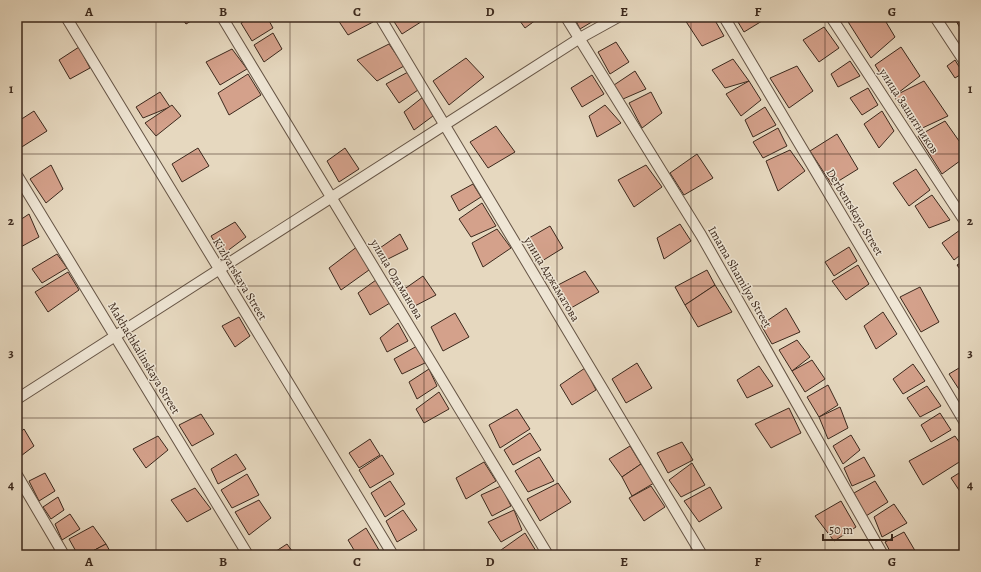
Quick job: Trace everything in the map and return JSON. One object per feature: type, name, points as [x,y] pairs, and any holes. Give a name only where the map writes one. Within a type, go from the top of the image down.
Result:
[{"type":"street","name":"Kizlyarskaya Street","points":[[66,17],[392,555]]},
{"type":"street","name":"улица Одаманова","points":[[222,17],[548,555]]},
{"type":"street","name":"улица Аджаматова","points":[[380,17],[702,555]]},
{"type":"street","name":"Imama Shamilya Street","points":[[566,17],[701,235],[883,555]]},
{"type":"street","points":[[17,399],[580,38],[618,17]]},
{"type":"street","name":"Derbentskaya Street","points":[[724,17],[964,421]]},
{"type":"street","name":"улица Защитников","points":[[832,17],[964,220]]},
{"type":"street","points":[[935,17],[964,61]]},
{"type":"street","name":"Makhachkalinskaya Street","points":[[17,175],[248,555]]},
{"type":"street","points":[[17,475],[64,555]]},
{"type":"building","points":[[181,17],[198,17],[186,24]]},
{"type":"building","points":[[252,17],[267,17],[273,28],[252,41],[241,23]]},
{"type":"building","points":[[336,17],[371,17],[373,22],[348,35]]},
{"type":"building","points":[[391,17],[423,17],[424,20],[402,34]]},
{"type":"building","points":[[517,17],[540,17],[525,28]]},
{"type":"building","points":[[574,17],[600,17],[580,29]]},
{"type":"building","points":[[683,17],[713,17],[724,36],[702,46]]},
{"type":"building","points":[[735,17],[760,17],[762,21],[744,32]]},
{"type":"building","points":[[845,17],[883,17],[895,37],[871,58]]},
{"type":"building","points":[[954,17],[964,17],[964,25],[960,28]]},
{"type":"building","points":[[824,27],[839,48],[819,62],[803,40]]},
{"type":"building","points":[[273,33],[282,49],[264,62],[254,45]]},
{"type":"building","points":[[616,42],[629,62],[610,74],[598,52]]},
{"type":"building","points":[[389,44],[404,66],[377,81],[357,60]]},
{"type":"building","points":[[79,47],[90,68],[70,79],[59,60]]},
{"type":"building","points":[[901,47],[920,76],[894,96],[875,65]]},
{"type":"building","points":[[232,49],[247,69],[220,85],[206,62]]},
{"type":"building","points":[[466,58],[484,77],[449,105],[433,81]]},
{"type":"building","points":[[733,59],[749,81],[725,88],[712,70]]},
{"type":"building","points":[[955,60],[963,73],[955,78],[947,66]]},
{"type":"building","points":[[850,61],[860,76],[838,87],[831,74]]},
{"type":"building","points":[[797,66],[813,91],[789,108],[770,78]]},
{"type":"building","points":[[635,71],[646,89],[623,99],[614,85]]},
{"type":"building","points":[[408,72],[418,90],[399,103],[386,84]]},
{"type":"building","points":[[248,74],[261,95],[229,115],[218,93]]},
{"type":"building","points":[[592,75],[604,94],[582,107],[571,88]]},
{"type":"building","points":[[749,81],[761,100],[741,116],[726,94]]},
{"type":"building","points":[[924,81],[948,116],[916,131],[894,96]]},
{"type":"building","points":[[868,88],[878,105],[862,115],[850,98]]},
{"type":"building","points":[[160,92],[170,107],[143,118],[136,107]]},
{"type":"building","points":[[651,92],[662,113],[642,128],[629,103]]},
{"type":"building","points":[[423,97],[433,116],[414,130],[404,112]]},
{"type":"building","points":[[172,105],[181,116],[156,136],[145,123]]},
{"type":"building","points":[[605,105],[621,123],[597,137],[589,116]]},
{"type":"building","points":[[765,107],[776,125],[753,137],[745,120]]},
{"type":"building","points":[[34,111],[47,131],[17,150],[17,122]]},
{"type":"building","points":[[882,111],[894,131],[879,148],[864,124]]},
{"type":"building","points":[[945,121],[964,148],[964,158],[942,174],[918,136]]},
{"type":"building","points":[[496,126],[515,152],[488,168],[470,142]]},
{"type":"building","points":[[778,128],[787,146],[763,158],[753,142]]},
{"type":"building","points":[[837,134],[858,169],[832,185],[810,151]]},
{"type":"building","points":[[198,148],[209,166],[182,182],[172,164]]},
{"type":"building","points":[[345,148],[359,169],[339,182],[327,161]]},
{"type":"building","points":[[790,150],[805,171],[778,191],[766,161]]},
{"type":"building","points":[[697,154],[713,178],[684,195],[670,173]]},
{"type":"building","points":[[51,165],[63,189],[46,203],[30,179]]},
{"type":"building","points":[[646,165],[662,187],[634,207],[618,180]]},
{"type":"building","points":[[916,169],[930,190],[909,206],[893,183]]},
{"type":"building","points":[[473,184],[481,197],[459,211],[451,196]]},
{"type":"building","points":[[932,195],[950,220],[929,228],[915,206]]},
{"type":"building","points":[[482,203],[496,226],[471,237],[459,219]]},
{"type":"building","points":[[29,214],[39,237],[17,249],[17,222]]},
{"type":"building","points":[[235,222],[246,237],[222,255],[211,236]]},
{"type":"building","points":[[680,224],[691,241],[664,259],[657,238]]},
{"type":"building","points":[[550,226],[563,248],[542,261],[529,238]]},
{"type":"building","points":[[497,229],[511,248],[483,267],[472,243]]},
{"type":"building","points":[[960,230],[964,237],[964,252],[954,260],[942,243]]},
{"type":"building","points":[[400,234],[408,249],[384,261],[377,250]]},
{"type":"building","points":[[358,246],[369,270],[341,290],[329,268]]},
{"type":"building","points":[[849,247],[857,261],[834,276],[825,262]]},
{"type":"building","points":[[57,254],[67,268],[42,283],[32,269]]},
{"type":"building","points":[[964,261],[964,275],[957,265]]},
{"type":"building","points":[[858,265],[869,284],[846,300],[832,281]]},
{"type":"building","points":[[707,270],[715,285],[685,305],[675,287]]},
{"type":"building","points":[[585,271],[599,292],[571,308],[558,285]]},
{"type":"building","points":[[68,272],[79,290],[48,312],[35,292]]},
{"type":"building","points":[[423,276],[436,295],[411,308],[403,290]]},
{"type":"building","points":[[376,280],[390,303],[370,315],[358,293]]},
{"type":"building","points":[[715,285],[732,312],[698,327],[685,305]]},
{"type":"building","points":[[920,287],[939,322],[921,332],[900,297]]},
{"type":"building","points":[[786,308],[800,332],[772,344],[761,325]]},
{"type":"building","points":[[883,312],[897,334],[876,349],[864,326]]},
{"type":"building","points":[[455,313],[469,337],[443,351],[431,327]]},
{"type":"building","points":[[239,317],[250,336],[235,347],[222,326]]},
{"type":"building","points":[[398,323],[408,341],[387,352],[380,338]]},
{"type":"building","points":[[797,340],[810,357],[792,371],[779,350]]},
{"type":"building","points":[[417,346],[427,362],[402,374],[394,359]]},
{"type":"building","points":[[812,360],[825,379],[805,392],[792,371]]},
{"type":"building","points":[[637,363],[652,388],[626,403],[612,379]]},
{"type":"building","points":[[913,364],[925,381],[903,394],[893,379]]},
{"type":"building","points":[[964,365],[964,397],[949,374]]},
{"type":"building","points":[[759,366],[773,386],[747,398],[737,380]]},
{"type":"building","points":[[585,368],[596,390],[572,405],[560,385]]},
{"type":"building","points":[[429,369],[437,386],[417,399],[409,382]]},
{"type":"building","points":[[828,385],[838,405],[819,417],[807,397]]},
{"type":"building","points":[[927,386],[941,406],[920,417],[907,398]]},
{"type":"building","points":[[439,392],[449,409],[424,423],[416,409]]},
{"type":"building","points":[[840,407],[848,428],[828,439],[819,417]]},
{"type":"building","points":[[789,408],[801,433],[771,448],[755,424]]},
{"type":"building","points":[[517,409],[530,429],[500,448],[489,425]]},
{"type":"building","points":[[940,413],[951,430],[931,442],[921,425]]},
{"type":"building","points":[[201,414],[214,434],[192,446],[179,425]]},
{"type":"building","points":[[24,429],[34,446],[17,459],[17,435]]},
{"type":"building","points":[[530,433],[541,450],[513,465],[504,450]]},
{"type":"building","points":[[851,435],[860,450],[843,464],[833,446]]},
{"type":"building","points":[[158,436],[168,450],[146,468],[133,449]]},
{"type":"building","points":[[955,436],[964,449],[964,459],[923,485],[909,461]]},
{"type":"building","points":[[370,439],[380,455],[359,468],[349,453]]},
{"type":"building","points":[[682,442],[693,460],[668,473],[657,453]]},
{"type":"building","points":[[630,446],[641,464],[622,477],[609,459]]},
{"type":"building","points":[[236,454],[246,469],[218,484],[211,469]]},
{"type":"building","points":[[382,455],[394,474],[370,488],[359,470]]},
{"type":"building","points":[[539,457],[554,481],[528,492],[515,471]]},
{"type":"building","points":[[864,457],[875,476],[852,486],[844,468]]},
{"type":"building","points":[[484,462],[496,481],[466,499],[456,478]]},
{"type":"building","points":[[692,463],[705,485],[681,497],[669,480]]},
{"type":"building","points":[[641,464],[654,483],[632,496],[622,477]]},
{"type":"building","points":[[964,470],[964,491],[961,493],[951,478]]},
{"type":"building","points":[[45,473],[55,491],[39,501],[29,481]]},
{"type":"building","points":[[247,474],[259,495],[232,508],[221,490]]},
{"type":"building","points":[[390,481],[405,504],[385,517],[371,493]]},
{"type":"building","points":[[875,481],[888,502],[866,516],[854,493]]},
{"type":"building","points":[[558,483],[571,502],[540,521],[527,499]]},
{"type":"building","points":[[501,486],[511,506],[492,516],[481,495]]},
{"type":"building","points":[[651,486],[665,507],[644,521],[629,498]]},
{"type":"building","points":[[710,487],[722,508],[699,522],[684,501]]},
{"type":"building","points":[[195,488],[211,509],[187,522],[171,500]]},
{"type":"building","points":[[58,497],[64,510],[51,519],[43,507]]},
{"type":"building","points":[[259,500],[271,518],[249,535],[235,512]]},
{"type":"building","points":[[841,501],[856,527],[834,541],[815,516]]},
{"type":"building","points":[[894,504],[907,523],[882,537],[874,517]]},
{"type":"building","points":[[403,510],[417,530],[397,542],[386,521]]},
{"type":"building","points":[[514,510],[522,530],[501,542],[488,522]]},
{"type":"building","points":[[70,514],[80,529],[62,540],[55,524]]},
{"type":"building","points":[[93,526],[106,544],[85,555],[78,555],[69,539]]},
{"type":"building","points":[[366,528],[379,550],[372,555],[357,555],[348,540]]},
{"type":"building","points":[[904,532],[917,554],[892,555],[885,542]]},
{"type":"building","points":[[525,533],[536,551],[530,555],[505,555],[501,550]]},
{"type":"building","points":[[106,544],[112,555],[85,555]]},
{"type":"building","points":[[287,544],[295,555],[270,555]]}]
